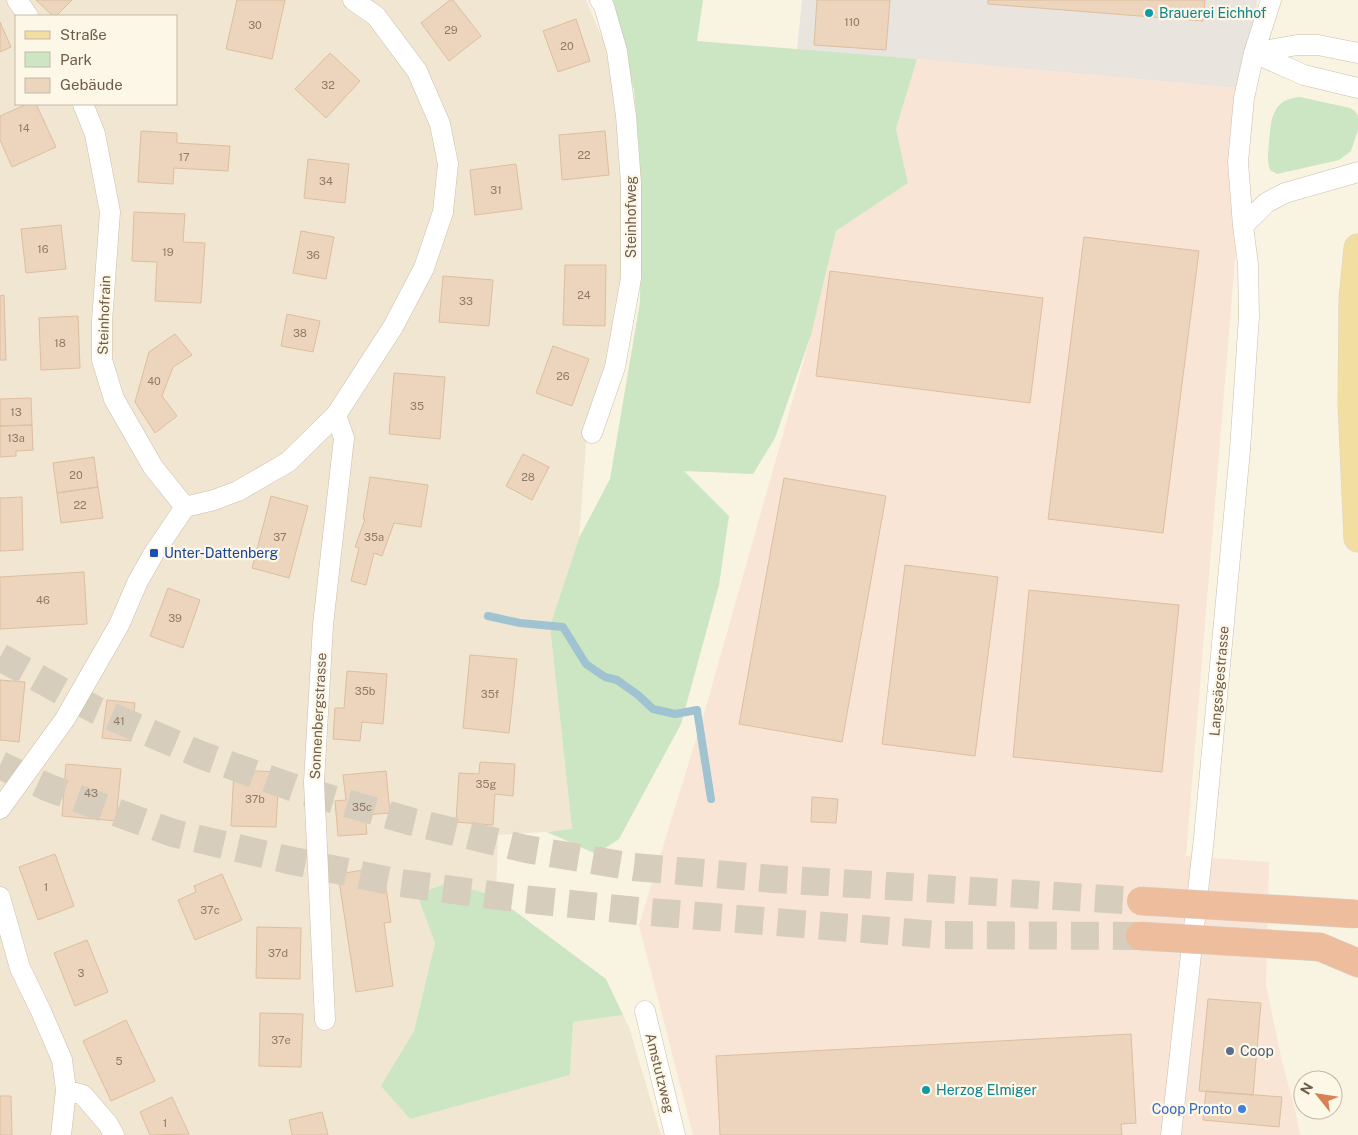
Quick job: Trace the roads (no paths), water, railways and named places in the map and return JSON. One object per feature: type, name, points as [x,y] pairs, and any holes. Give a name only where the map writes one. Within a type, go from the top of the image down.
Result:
[{"type":"highway","points":[[1141,901],[1357,914]]},
{"type":"highway","points":[[1140,936],[1320,947],[1358,952]]},
{"type":"highway","points":[[1320,947],[1358,963]]},
{"type":"main road","points":[[1358,248],[1353,298],[1352,404],[1358,538]]},
{"type":"street","points":[[17,0],[27,15]]},
{"type":"street","points":[[0,809],[65,718],[119,625],[138,581],[154,553],[185,507],[214,500],[238,491],[288,462],[336,415],[393,327],[424,268],[443,212],[448,164],[440,124],[417,71],[376,16],[353,0]]},
{"type":"street","name":"Steinhofweg","points":[[592,433],[615,367],[631,278],[631,183],[626,116],[617,51],[604,6],[600,0]]},
{"type":"street","name":"Langsägestrasse","points":[[1171,1135],[1204,836],[1240,450],[1249,316],[1248,264],[1238,162],[1244,98],[1254,53],[1271,0]]},
{"type":"street","points":[[1254,53],[1297,45],[1318,45],[1358,53]]},
{"type":"street","points":[[1254,53],[1304,75],[1358,88]]},
{"type":"street","name":"Steinhofrain","points":[[83,105],[95,134],[110,212],[102,321],[102,360],[114,399],[153,467],[185,507]]},
{"type":"street","points":[[1243,226],[1266,203],[1285,193],[1358,172]]},
{"type":"street","name":"Sonnenbergstrasse","points":[[325,1020],[314,782],[323,625],[344,438],[336,415]]},
{"type":"street","points":[[0,897],[20,968],[62,1060],[66,1090],[61,1135]]},
{"type":"street","name":"Amstutzweg","points":[[645,1011],[675,1135]]},
{"type":"street","points":[[66,1090],[84,1095],[108,1124],[114,1135]]},
{"type":"waterway","points":[[488,616],[520,623],[563,627],[586,664],[605,677],[617,680],[653,709],[675,714],[697,710],[711,799]]},
{"type":"tunnel","points":[[0,657],[94,709],[201,755],[300,790],[413,822],[526,849],[634,867],[773,879],[1141,901]]},
{"type":"tunnel","points":[[0,765],[49,788],[173,833],[293,861],[400,883],[514,898],[638,911],[939,935],[1140,936]]},
{"type":"place","name":"Brauerei Eichhof","points":[[1149,13]]},
{"type":"place","name":"Unter-Dattenberg","points":[[154,553]]},
{"type":"place","name":"Coop","points":[[1230,1051]]},
{"type":"place","name":"Herzog Elmiger","points":[[926,1090]]},
{"type":"place","name":"Coop Pronto","points":[[1242,1109]]}]
